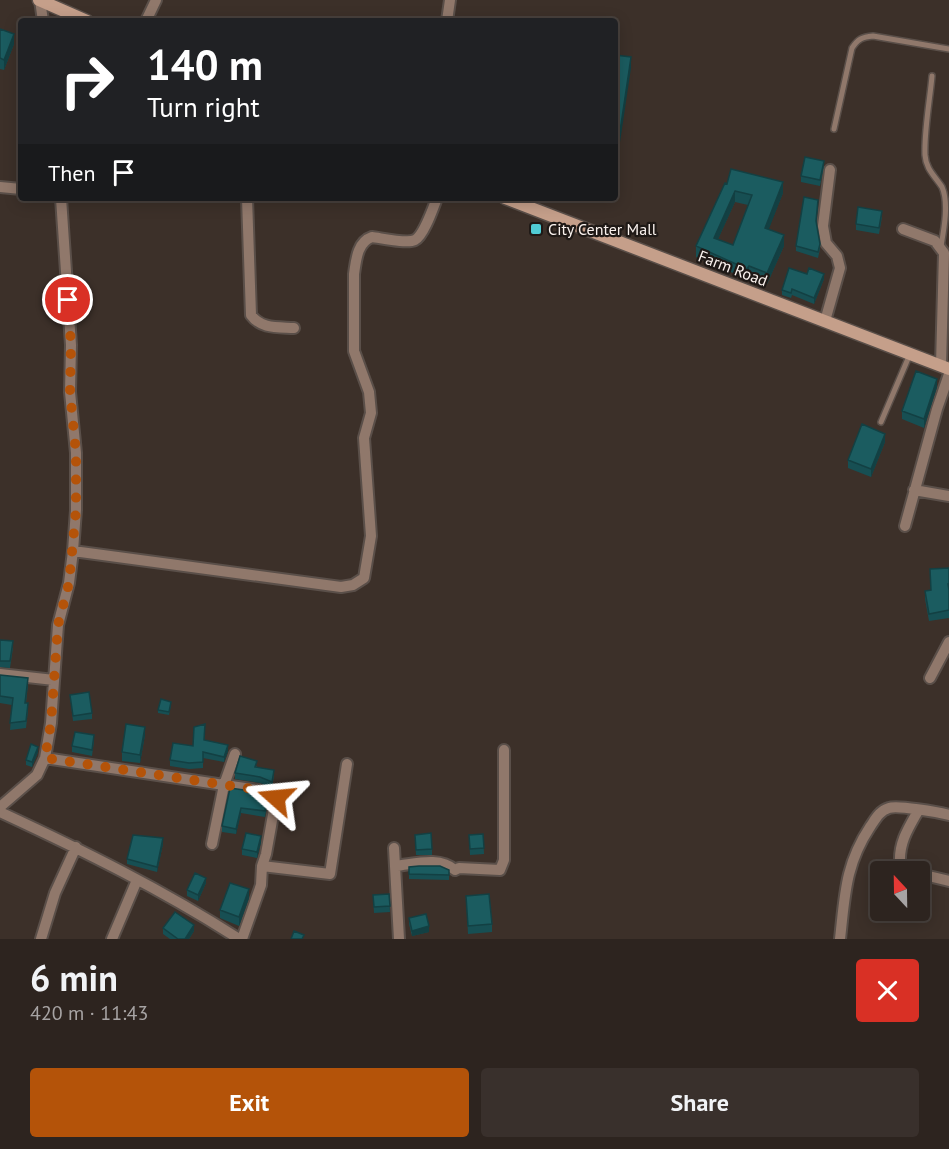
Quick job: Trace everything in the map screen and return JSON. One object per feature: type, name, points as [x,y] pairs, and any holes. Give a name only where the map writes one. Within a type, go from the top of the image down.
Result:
[{"type":"main road","points":[[40,0],[80,18]]},
{"type":"main road","name":"Farm Road","points":[[513,201],[946,369]]},
{"type":"street","points":[[40,0],[43,18]]},
{"type":"street","points":[[147,18],[156,0]]},
{"type":"street","points":[[447,18],[450,0]]},
{"type":"street","points":[[825,321],[840,268],[837,256],[826,243],[823,226],[830,170]]},
{"type":"street","points":[[0,187],[18,189]]},
{"type":"street","points":[[0,807],[37,775],[45,758],[49,743],[58,625],[69,583],[73,551],[76,453],[70,392],[71,345],[61,201]]},
{"type":"street","points":[[247,201],[251,315],[263,326],[294,328]]},
{"type":"street","points":[[73,551],[341,587],[353,585],[364,578],[371,536],[364,438],[371,412],[369,392],[354,351],[356,264],[362,243],[367,238],[415,240],[421,234],[436,201]]},
{"type":"street","points":[[903,229],[935,241],[944,253],[946,369],[905,526]]},
{"type":"street","points":[[914,490],[949,496]]},
{"type":"street","points":[[930,678],[949,642]]},
{"type":"street","points":[[0,674],[54,680]]},
{"type":"street","points":[[395,866],[440,861],[447,863],[455,870],[459,868],[500,870],[504,860],[504,750]]},
{"type":"street","points":[[212,844],[224,784],[235,754]]},
{"type":"street","points":[[0,812],[76,847],[197,912],[241,939],[261,885],[262,866],[276,798],[259,790],[45,758]]},
{"type":"street","points":[[262,866],[330,874],[346,764]]},
{"type":"street","points":[[840,939],[846,880],[854,854],[880,813],[896,806],[949,814]]},
{"type":"street","points":[[900,861],[904,836],[918,811]]},
{"type":"street","points":[[41,939],[55,893],[76,847]]},
{"type":"street","points":[[394,848],[399,939]]},
{"type":"street","points":[[930,876],[949,881]]},
{"type":"street","points":[[112,939],[137,880]]},
{"type":"lane","points":[[834,129],[852,48],[856,41],[862,37],[873,36],[949,49]]},
{"type":"lane","points":[[932,76],[925,153],[927,166],[933,177],[946,188],[941,246]]},
{"type":"lane","points":[[881,422],[910,354]]},
{"type":"building","points":[[0,29],[14,34],[4,60],[0,58]]},
{"type":"building","points":[[618,55],[631,57],[618,145]]},
{"type":"building","points":[[805,157],[824,161],[820,180],[801,176]]},
{"type":"building","points":[[731,169],[783,182],[765,228],[784,235],[767,273],[749,266],[747,269],[696,246],[725,183],[727,184]],"holes":[[[735,191],[752,195],[733,245],[714,238]]]},
{"type":"building","points":[[804,197],[818,200],[816,221],[820,244],[818,252],[796,246]]},
{"type":"building","points":[[858,207],[882,211],[879,228],[856,224]]},
{"type":"building","points":[[789,268],[807,274],[809,268],[824,274],[814,298],[792,289],[791,293],[782,290]]},
{"type":"building","points":[[916,371],[937,379],[924,419],[902,411]]},
{"type":"building","points":[[862,424],[885,434],[871,469],[848,460]]},
{"type":"building","points":[[949,568],[949,610],[929,614],[925,591],[931,590],[930,569]]},
{"type":"building","points":[[0,640],[13,641],[10,661],[0,661]]},
{"type":"building","points":[[0,675],[28,678],[25,703],[28,703],[26,721],[10,723],[13,698],[0,696]]},
{"type":"building","points":[[89,692],[92,713],[73,716],[70,695]]},
{"type":"building","points":[[161,699],[171,702],[169,712],[158,710]]},
{"type":"building","points":[[126,724],[145,727],[140,755],[122,752]]},
{"type":"building","points":[[205,724],[204,740],[228,745],[224,757],[203,752],[203,762],[189,763],[170,760],[173,743],[193,746],[194,727]]},
{"type":"building","points":[[75,732],[94,735],[92,750],[72,746]]},
{"type":"building","points":[[31,744],[38,747],[32,762],[26,760]]},
{"type":"building","points":[[240,756],[257,761],[255,767],[274,770],[272,782],[260,777],[235,773]]},
{"type":"building","points":[[230,788],[257,792],[268,797],[265,811],[241,808],[236,829],[222,826]]},
{"type":"building","points":[[246,833],[261,836],[257,852],[242,849]]},
{"type":"building","points":[[431,833],[432,849],[416,850],[415,835]]},
{"type":"building","points":[[483,834],[484,848],[470,849],[469,835]]},
{"type":"building","points":[[133,835],[163,838],[157,867],[127,859]]},
{"type":"building","points":[[440,866],[449,870],[449,875],[409,874],[409,867]]},
{"type":"building","points":[[195,873],[206,878],[198,895],[187,890]]},
{"type":"building","points":[[230,883],[249,889],[239,917],[220,910]]},
{"type":"building","points":[[389,894],[390,906],[374,907],[373,895]]},
{"type":"building","points":[[489,894],[492,924],[468,926],[466,896]]},
{"type":"building","points":[[175,912],[194,925],[185,939],[178,939],[163,928]]},
{"type":"building","points":[[426,914],[429,926],[412,931],[409,918]]},
{"type":"building","points":[[294,931],[304,935],[302,939],[291,939]]},
{"type":"place","name":"City Center Mall","points":[[536,229]]},
{"type":"route","points":[[68,300],[71,345],[70,392],[76,453],[76,510],[69,583],[58,625],[51,723],[45,758],[259,790],[276,798]]}]
